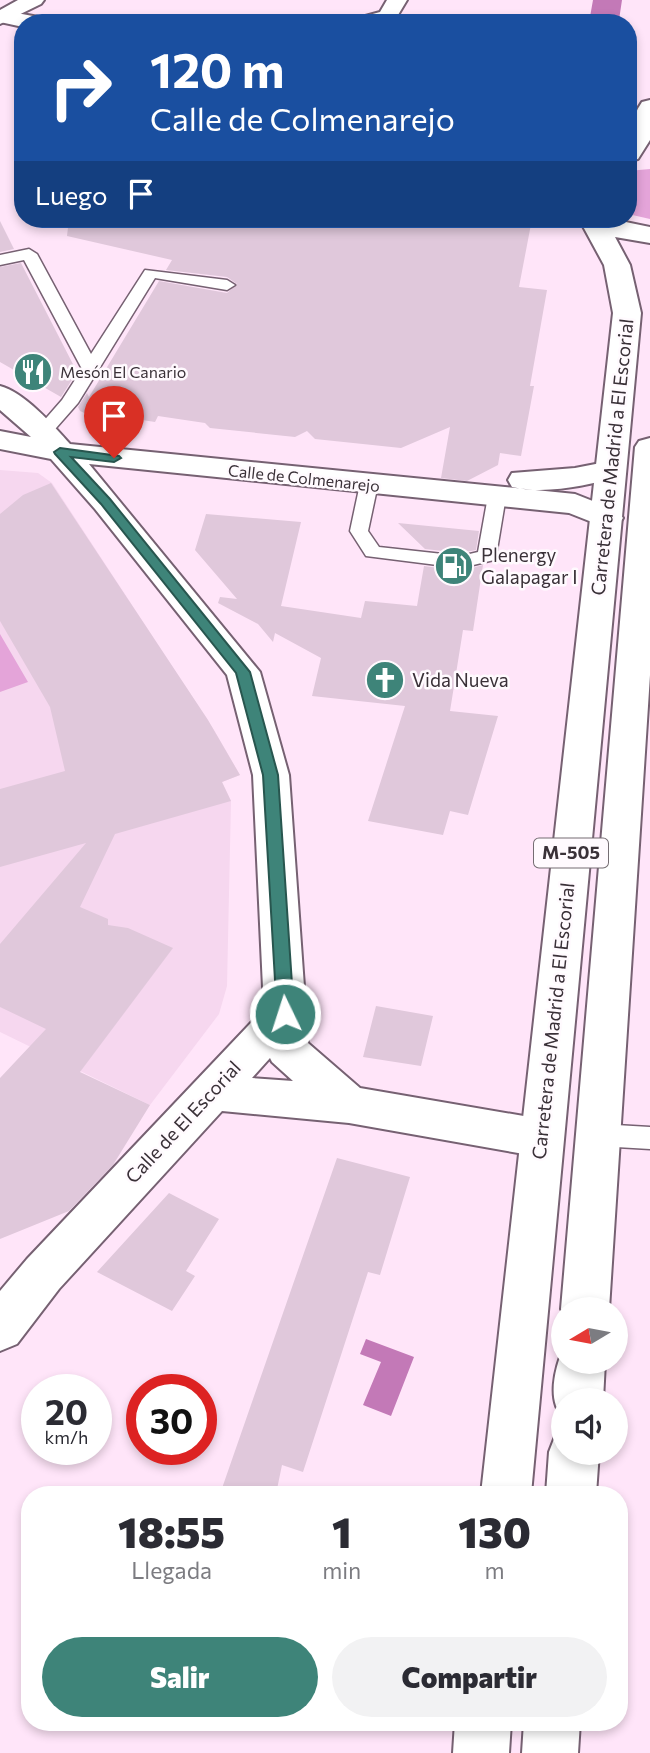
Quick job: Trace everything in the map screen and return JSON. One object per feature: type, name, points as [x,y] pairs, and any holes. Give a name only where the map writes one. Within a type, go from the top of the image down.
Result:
[{"type":"main road","points":[[1,17],[27,7]]},
{"type":"main road","points":[[637,150],[650,107]]},
{"type":"main road","name":"Carretera de Madrid a El Escorial","points":[[507,1486],[627,313],[617,265],[596,228]]},
{"type":"main road","name":"M-505","points":[[611,228],[650,235]]},
{"type":"main road","points":[[0,395],[51,442],[106,502],[243,672],[271,775],[288,1049],[349,1105]]},
{"type":"main road","name":"Calle de Colmenarejo","points":[[0,440],[137,445],[534,481],[611,470]]},
{"type":"main road","name":"Calle de Colmenarejo","points":[[51,442],[369,484],[575,504],[607,518]]},
{"type":"main road","name":"Carretera de Madrid a El Escorial","points":[[586,1297],[650,447]]},
{"type":"main road","name":"Calle de El Escorial","points":[[0,1328],[43,1274],[285,1014]]},
{"type":"main road","points":[[210,1092],[349,1105],[541,1138]]},
{"type":"main road","points":[[0,1290],[43,1274]]},
{"type":"main road","points":[[571,1486],[573,1465]]},
{"type":"main road","points":[[481,1753],[483,1731]]},
{"type":"main road","points":[[550,1753],[551,1731]]},
{"type":"lane","points":[[0,260],[29,254],[91,369]]},
{"type":"lane","points":[[51,442],[69,403],[151,273],[227,285]]},
{"type":"lane","points":[[369,484],[359,531],[373,552],[461,562],[487,556],[497,496]]},
{"type":"lane","points":[[599,1135],[650,1138]]},
{"type":"shaded area","points":[[593,0],[622,0],[620,14],[591,14]]},
{"type":"shaded area","points":[[650,169],[650,219],[637,216],[637,170]]},
{"type":"shaded area","points":[[0,470],[38,473],[52,483],[214,730],[240,775],[222,782],[231,801],[227,986],[219,1014],[150,1105],[0,1032]]},
{"type":"shaded area","points":[[0,634],[28,682],[0,692]]},
{"type":"shaded area","points":[[366,1339],[414,1357],[391,1416],[363,1405],[381,1362],[360,1354]]},
{"type":"building","points":[[0,221],[14,249],[0,252]]},
{"type":"building","points":[[68,228],[530,228],[519,287],[547,290],[521,456],[500,453],[498,465],[467,481],[441,478],[450,427],[401,448],[315,439],[307,431],[295,437],[210,428],[205,423],[158,416],[155,422],[97,413],[100,420],[80,411],[78,407],[87,393],[89,397],[159,281],[227,293],[237,284],[227,277],[166,270],[172,260],[67,236]]},
{"type":"building","points":[[21,263],[77,372],[61,397],[0,362],[0,267]]},
{"type":"building","points":[[51,483],[208,720],[240,775],[222,782],[231,801],[115,834],[80,907],[108,919],[108,925],[128,928],[173,948],[80,1072],[150,1105],[113,1165],[69,1211],[0,1239],[0,1078],[46,1029],[0,1007],[0,944],[86,843],[0,867],[0,789],[65,771],[50,707],[0,621],[0,514],[23,495]]},
{"type":"building","points":[[206,514],[301,522],[281,606],[361,618],[365,601],[417,606],[424,566],[461,571],[483,565],[473,631],[463,630],[450,711],[498,716],[468,815],[450,811],[443,835],[368,821],[405,706],[312,696],[321,658],[275,633],[273,642],[258,624],[218,603],[220,597],[237,599],[195,550]]},
{"type":"building","points":[[398,523],[479,531],[476,550],[461,553],[425,549]]},
{"type":"building","points":[[376,1006],[433,1016],[421,1066],[363,1057]]},
{"type":"building","points":[[337,1158],[410,1177],[380,1275],[368,1272],[303,1472],[282,1465],[278,1486],[223,1486]]},
{"type":"building","points":[[169,1193],[219,1219],[186,1271],[195,1276],[172,1311],[97,1272]]},
{"type":"place","name":"Mesón El Canario","points":[[33,372]]},
{"type":"place","name":"Plenergy Galapagar I","points":[[454,566]]},
{"type":"place","name":"Vida Nueva","points":[[385,680]]},
{"type":"route","points":[[114,458],[60,452],[106,502],[243,672],[271,775],[285,1014]]}]
